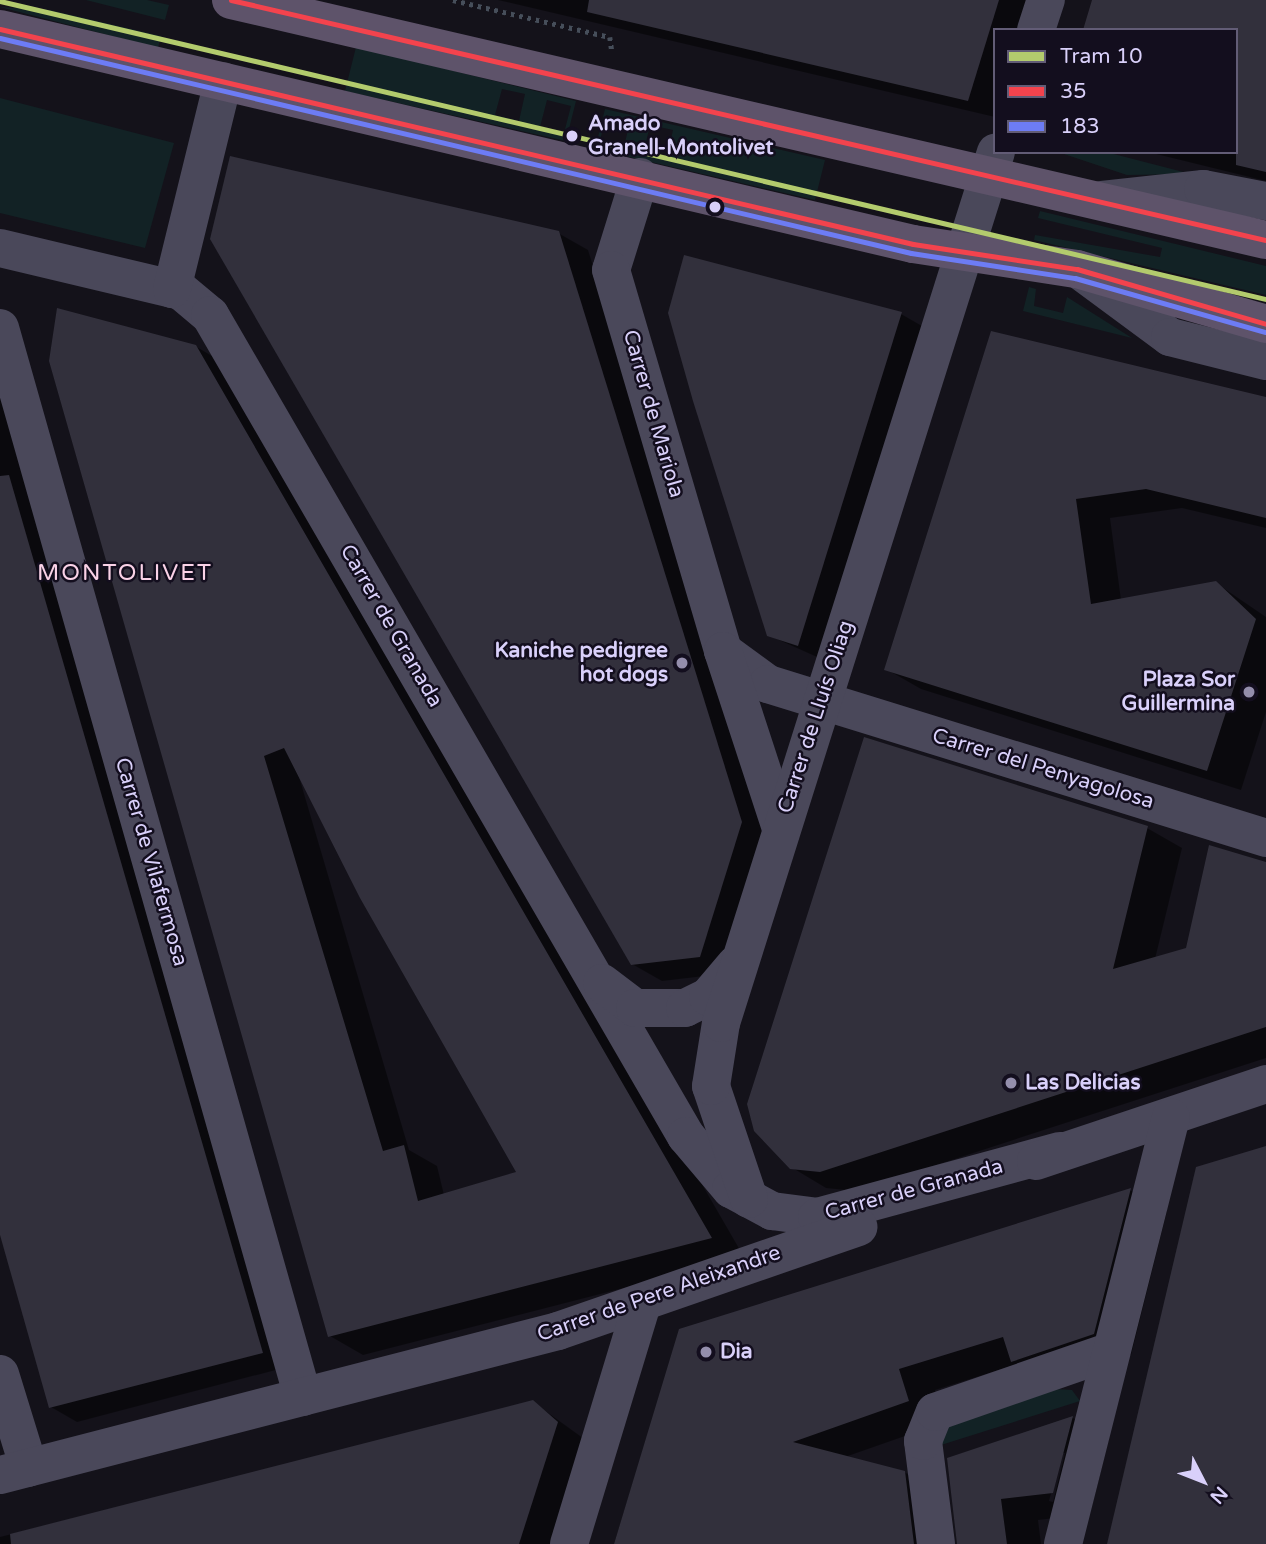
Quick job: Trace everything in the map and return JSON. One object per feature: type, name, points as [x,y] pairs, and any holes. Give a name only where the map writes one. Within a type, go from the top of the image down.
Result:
[{"type":"main road","points":[[231,0],[992,165],[1093,200],[1266,240]]},
{"type":"main road","points":[[0,29],[640,177],[913,244],[968,250],[1077,269],[1266,324]]},
{"type":"street","points":[[1037,28],[1046,0]]},
{"type":"street","points":[[0,249],[158,285],[223,81]]},
{"type":"street","name":"Carrer de Lluís Oliag","points":[[721,1275],[750,1245],[751,1204],[711,1086],[721,1023],[820,699],[968,250],[992,165]]},
{"type":"street","name":"Carrer de Mariola","points":[[640,177],[611,270],[723,651],[781,828]]},
{"type":"street","points":[[1093,200],[1203,189],[1266,201]]},
{"type":"street","points":[[1077,269],[1170,337],[1266,361]]},
{"type":"street","name":"Carrer de Granada","points":[[158,285],[210,315],[695,1149],[751,1204],[817,1217],[1060,1151]]},
{"type":"street","name":"Carrer de Vilafermosa","points":[[0,328],[303,1397]]},
{"type":"street","points":[[723,651],[768,684],[820,699]]},
{"type":"street","name":"Carrer del Penyagolosa","points":[[820,699],[1266,838]]},
{"type":"street","name":"Carrer de Granada","points":[[595,977],[635,1008],[685,1008],[724,984],[742,954]]},
{"type":"street","name":"Carrer de Pere Aleixandre","points":[[14,1472],[303,1397],[642,1303],[1060,1151],[1266,1084]]},
{"type":"street","points":[[1063,1544],[1108,1352],[1171,1117]]},
{"type":"street","points":[[569,1544],[642,1303]]},
{"type":"street","points":[[936,1544],[923,1441],[936,1412],[1108,1352]]},
{"type":"street","points":[[0,1374],[14,1472]]},
{"type":"path","points":[[453,0],[610,37],[609,64]]},
{"type":"shaded area","points":[[86,0],[147,0],[169,5],[165,20]]},
{"type":"shaded area","points":[[0,7],[50,10],[161,36],[158,48]]},
{"type":"shaded area","points":[[356,47],[576,101],[566,141],[345,91]],"holes":[[[502,89],[525,94],[519,121],[495,115]],[[547,100],[571,106],[564,133],[540,127]]]},
{"type":"shaded area","points":[[0,98],[174,143],[145,248],[0,213]]},
{"type":"shaded area","points":[[605,109],[825,160],[815,200],[595,149]],"holes":[[[606,115],[630,121],[624,147],[600,141]],[[650,125],[673,130],[667,157],[644,151]]]},
{"type":"shaded area","points":[[1064,154],[1114,154],[1191,174],[1127,175]]},
{"type":"shaded area","points":[[1040,211],[1266,266],[1266,295],[1034,240],[1035,235],[1160,257],[1162,248],[1038,218]]},
{"type":"shaded area","points":[[1029,287],[1036,289],[1034,306],[1063,313],[1067,297],[1132,338],[1023,311]]},
{"type":"shaded area","points":[[1055,1389],[1072,1390],[1080,1401],[941,1445],[945,1426]]},
{"type":"building","points":[[589,0],[999,0],[968,101],[587,12]]},
{"type":"building","points":[[1092,0],[1266,0],[1266,172],[1236,165],[1238,28],[1084,28]]},
{"type":"building","points":[[230,156],[559,231],[742,822],[700,957],[631,965],[210,239]]},
{"type":"building","points":[[684,255],[902,312],[798,646],[767,636],[693,401],[668,313]]},
{"type":"building","points":[[57,308],[196,345],[712,1238],[328,1337],[49,361]],"holes":[[[284,748],[360,898],[516,1172],[418,1201],[404,1145],[383,1151],[264,756]]]},
{"type":"building","points":[[991,331],[1266,397],[1266,518],[1146,489],[1076,499],[1091,604],[1216,581],[1256,619],[1207,771],[884,670]]},
{"type":"building","points":[[9,475],[263,1353],[49,1408],[0,1235],[0,476]]},
{"type":"building","points":[[864,737],[1148,826],[1113,969],[1186,948],[1209,845],[1266,862],[1266,1027],[820,1172],[790,1169],[754,1131],[747,1104]]},
{"type":"building","points":[[1266,1146],[1266,1544],[1107,1544],[1196,1167]]},
{"type":"building","points":[[1131,1188],[1094,1334],[1011,1362],[1003,1337],[899,1369],[909,1401],[793,1442],[905,1471],[914,1544],[614,1544],[679,1329]]},
{"type":"building","points":[[533,1400],[558,1422],[519,1544],[11,1544],[10,1534]]},
{"type":"building","points":[[1073,1416],[1053,1493],[1001,1499],[1007,1544],[957,1544],[947,1458]]},
{"type":"tram line","name":"10","points":[[0,1],[1266,299]]},
{"type":"transit line","name":"35","points":[[231,0],[1266,240]]},
{"type":"transit line","name":"35","points":[[0,29],[913,244],[1077,269],[1266,324]]},
{"type":"transit line","name":"183","points":[[0,38],[911,253],[1075,278],[1264,332]]},
{"type":"place","name":"Amado Granell-Montolivet","points":[[572,136]]},
{"type":"place","name":"Kaniche pedigree hot dogs","points":[[682,663]]},
{"type":"place","name":"Plaza Sor Guillermina","points":[[1249,692]]},
{"type":"place","name":"Las Delicias","points":[[1011,1083]]},
{"type":"place","name":"Dia","points":[[706,1352]]},
{"type":"district","name":"MONTOLIVET","points":[[125,573]]}]
